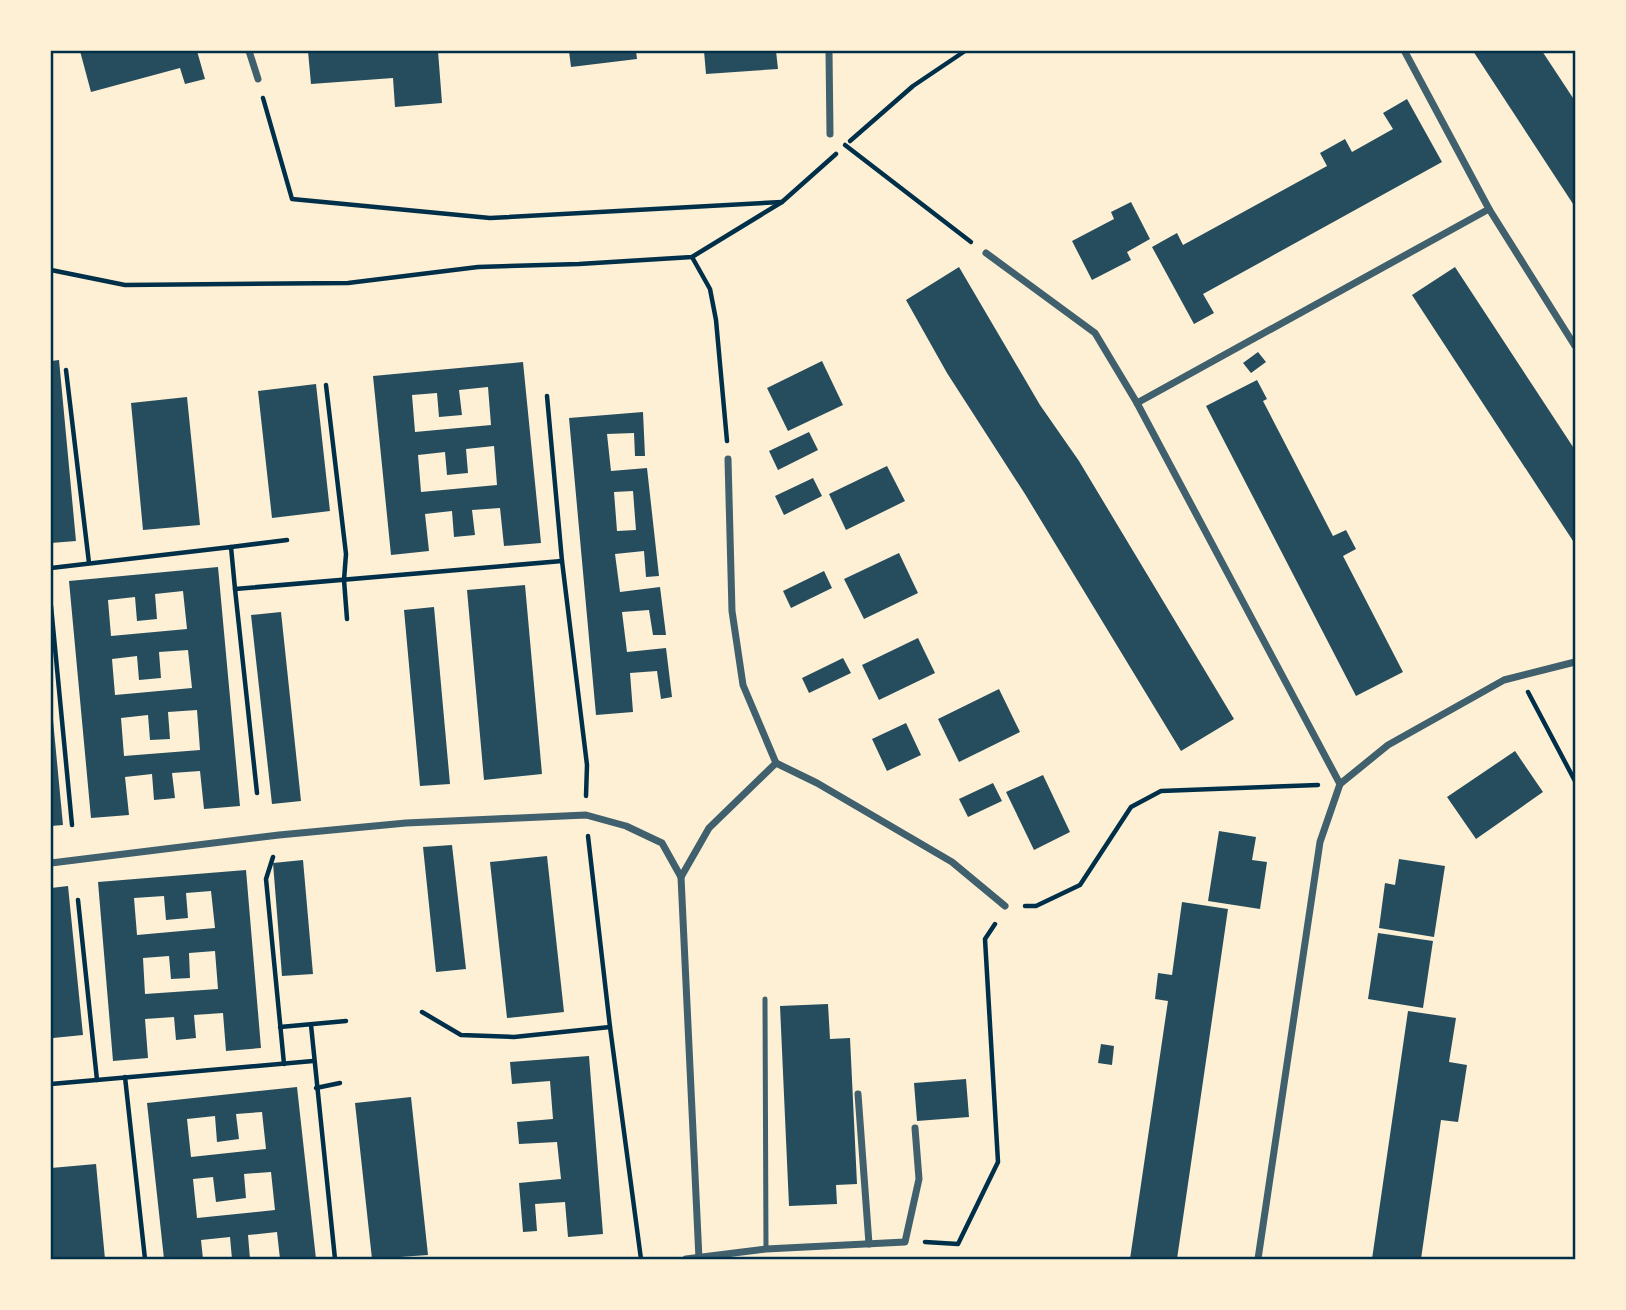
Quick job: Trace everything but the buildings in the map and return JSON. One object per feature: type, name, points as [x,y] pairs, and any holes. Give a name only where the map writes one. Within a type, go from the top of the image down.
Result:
[{"type":"street","points":[[249,51],[258,79]]},
{"type":"street","points":[[830,51],[830,134]]},
{"type":"street","points":[[1405,52],[1489,209],[1575,346]]},
{"type":"street","points":[[1137,403],[1489,209]]},
{"type":"street","points":[[986,253],[1095,333],[1137,403],[1340,784]]},
{"type":"street","points":[[728,459],[732,611],[741,673],[743,685],[776,764],[817,783],[951,862],[1005,906]]},
{"type":"street","points":[[1258,1259],[1320,842],[1340,784],[1388,745],[1504,680],[1575,662]]},
{"type":"street","points":[[681,877],[709,828],[776,764]]},
{"type":"street","points":[[51,863],[279,835],[406,823],[586,815],[626,826],[662,843],[681,877],[699,1258]]},
{"type":"street","points":[[858,1094],[869,1244]]},
{"type":"street","points":[[686,1259],[766,1249],[905,1242],[919,1179],[915,1128]]},
{"type":"street","points":[[766,1249],[768,1259]]},
{"type":"lane","points":[[765,999],[766,1249]]},
{"type":"path","points":[[51,270],[125,285],[348,283],[478,267],[692,257],[782,202],[913,86],[965,51]]},
{"type":"path","points":[[258,79],[292,199],[490,218],[782,202]]},
{"type":"path","points":[[830,134],[986,253]]},
{"type":"path","points":[[692,257],[710,289],[716,320],[728,459]]},
{"type":"path","points":[[66,370],[89,563]]},
{"type":"path","points":[[326,385],[346,554],[344,580],[347,619]]},
{"type":"path","points":[[51,568],[287,540]]},
{"type":"path","points":[[230,547],[257,793]]},
{"type":"path","points":[[235,589],[562,561]]},
{"type":"path","points":[[51,606],[72,825]]},
{"type":"path","points":[[1519,676],[1575,781]]},
{"type":"path","points":[[905,1242],[958,1244],[999,1162],[985,939],[1005,906],[1036,906],[1080,885],[1130,807],[1161,791],[1340,784]]},
{"type":"path","points":[[266,879],[284,1064]]},
{"type":"path","points":[[78,900],[97,1080]]},
{"type":"path","points":[[422,1012],[461,1035],[514,1037],[610,1027]]},
{"type":"path","points":[[280,1027],[346,1021]]},
{"type":"path","points":[[311,1025],[335,1259]]},
{"type":"path","points":[[51,1084],[313,1061]]},
{"type":"path","points":[[125,1077],[145,1259]]},
{"type":"path","points":[[317,1088],[340,1083]]}]
